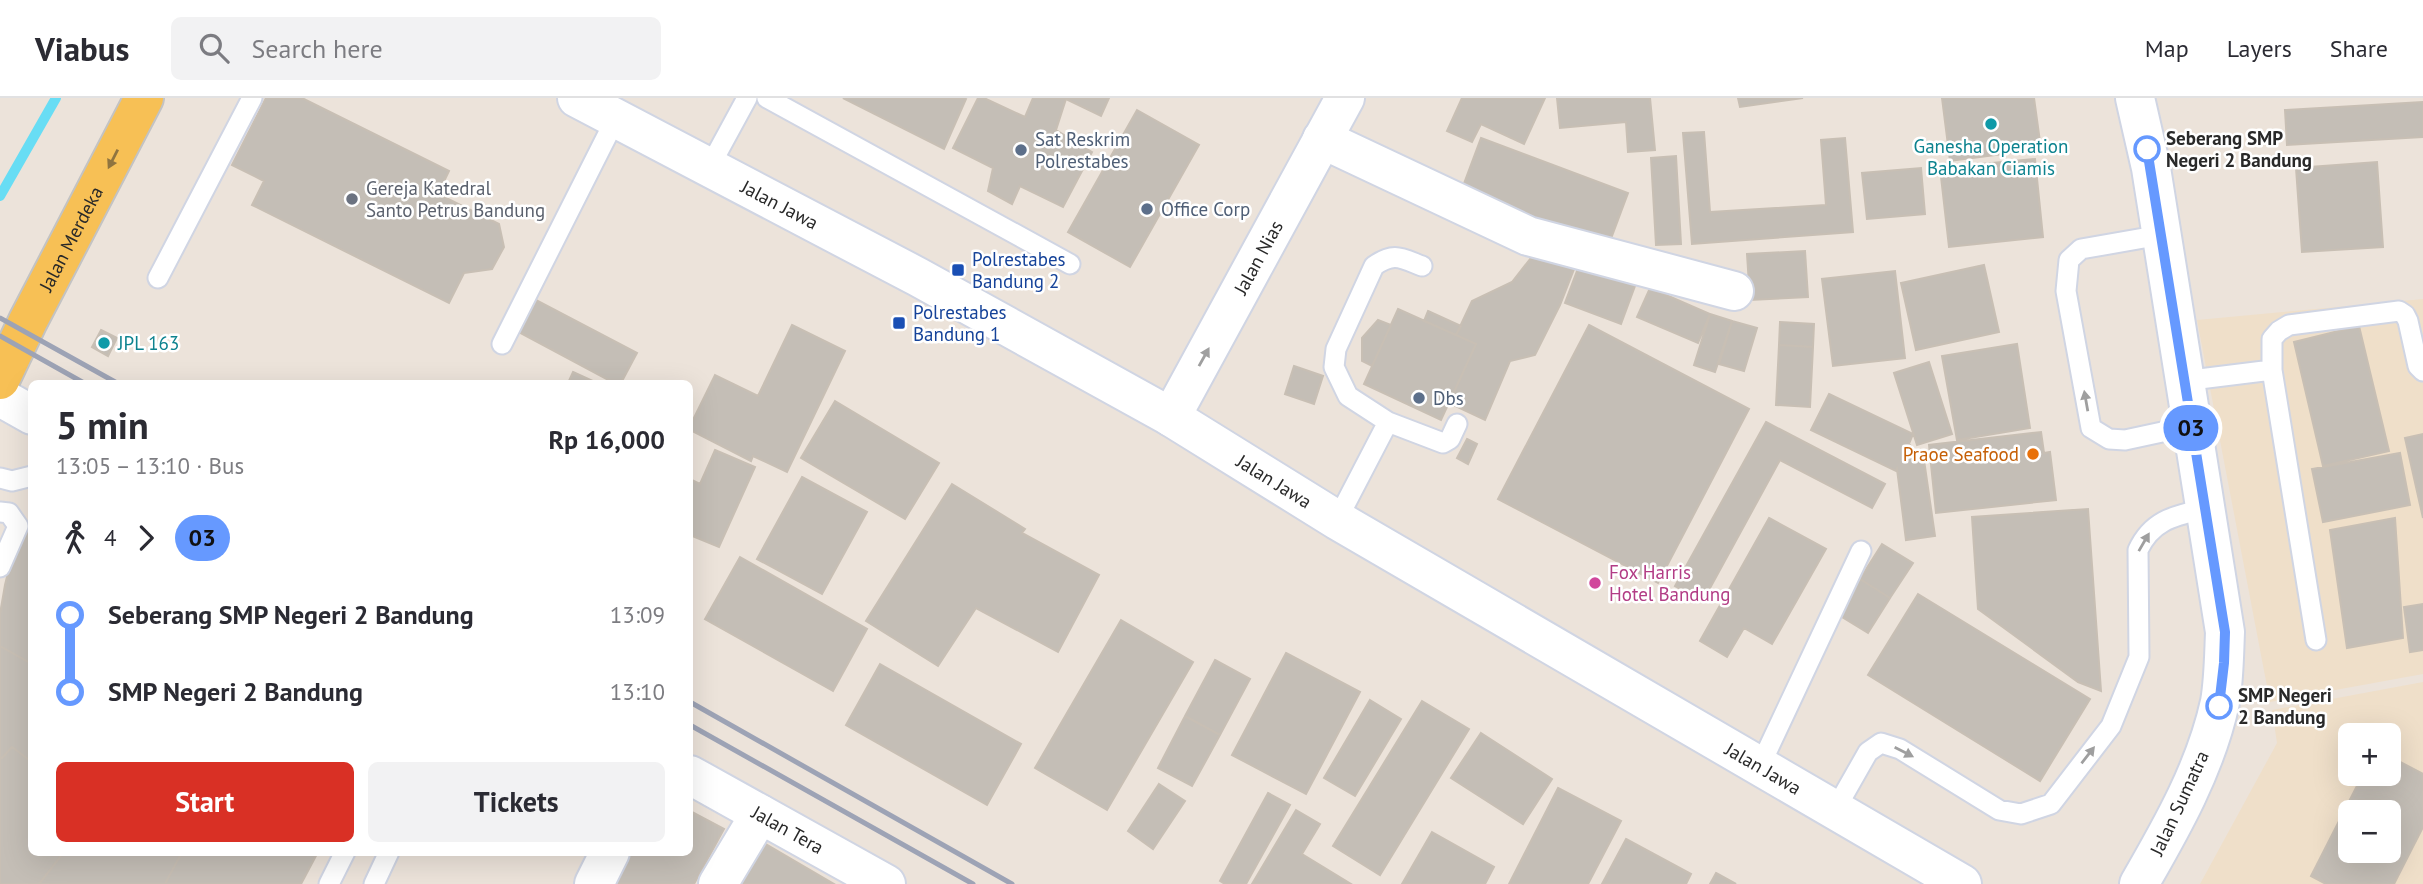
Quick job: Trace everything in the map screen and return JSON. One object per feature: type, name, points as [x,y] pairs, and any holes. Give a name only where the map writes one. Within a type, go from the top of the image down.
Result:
[{"type":"main road","name":"Jalan Merdeka","points":[[0,380],[144,98]]},
{"type":"street","name":"Jalan Jawa","points":[[577,98],[918,277],[1171,417],[1337,520],[1962,884]]},
{"type":"street","name":"Jalan Nias","points":[[1171,417],[1345,98]]},
{"type":"street","name":"Jalan Sumatra","points":[[2135,98],[2151,168],[2190,426],[2225,632],[2220,699],[2200,767],[2176,820],[2138,884]]},
{"type":"street","points":[[1322,139],[1528,236],[1734,291]]},
{"type":"street","points":[[0,397],[28,413]]},
{"type":"street","name":"Jalan Tera","points":[[693,777],[874,881]]},
{"type":"street","points":[[718,884],[760,814]]},
{"type":"street","points":[[594,884],[608,856]]},
{"type":"lane","points":[[158,278],[252,98]]},
{"type":"lane","points":[[710,166],[747,98]]},
{"type":"lane","points":[[766,98],[1070,264]]},
{"type":"lane","points":[[502,344],[616,118]]},
{"type":"lane","points":[[2161,235],[2081,249],[2069,260],[2066,291],[2091,428],[2109,439],[2125,440],[2190,426]]},
{"type":"lane","points":[[1422,266],[1399,257],[1385,258],[1374,267],[1336,349],[1334,368],[1348,396],[1388,422],[1443,443],[1450,439],[1457,424]]},
{"type":"lane","points":[[2316,640],[2272,370],[2272,339],[2289,325],[2399,311],[2408,321],[2418,366],[2423,371]]},
{"type":"lane","points":[[2183,381],[2272,370]]},
{"type":"lane","points":[[1337,520],[1388,422]]},
{"type":"lane","points":[[0,478],[12,481],[28,477]]},
{"type":"lane","points":[[1835,810],[1868,752],[1881,743],[1900,749],[1999,810],[2021,814],[2051,804],[2111,726],[2139,657],[2138,550],[2145,536],[2169,517],[2204,509]]},
{"type":"lane","points":[[0,512],[9,513],[18,526],[0,567]]},
{"type":"lane","points":[[1760,766],[1861,551]]},
{"type":"lane","points":[[329,884],[343,856]]},
{"type":"lane","points":[[374,884],[387,856]]},
{"type":"shaded area","name":"SMP Negeri 2 Bandung","points":[[2423,299],[2423,674],[2270,702],[2197,320]]},
{"type":"shaded area","points":[[2423,682],[2423,884],[2200,884],[2277,743],[2272,710]]},
{"type":"building","name":"Gereja Katedral Santo Petrus Bandung","points":[[266,98],[302,98],[449,171],[438,194],[499,224],[504,247],[492,269],[464,273],[449,303],[252,205],[264,181],[232,165]]},
{"type":"building","points":[[843,98],[964,98],[966,99],[944,149]]},
{"type":"building","points":[[978,98],[984,98],[1025,117],[1033,98],[1109,98],[1101,116],[1066,99],[1056,130],[1092,152],[1063,207],[1020,186],[1012,204],[988,191],[993,168],[953,148]]},
{"type":"building","points":[[1462,98],[1545,98],[1524,144],[1481,124],[1472,142],[1447,131]]},
{"type":"building","points":[[1557,98],[1650,98],[1655,150],[1628,152],[1626,122],[1560,128]]},
{"type":"building","points":[[1738,98],[1803,98],[1740,107]]},
{"type":"building","name":"Ganesha Operation Babakan Ciamis","points":[[1942,98],[2034,98],[2041,149],[1950,161]]},
{"type":"building","points":[[2423,102],[2423,137],[2287,145],[2285,110]]},
{"type":"building","points":[[1137,110],[1199,145],[1130,267],[1068,232]]},
{"type":"building","points":[[1704,132],[1710,212],[1826,205],[1821,140],[1845,138],[1853,232],[1692,244],[1683,133]]},
{"type":"building","points":[[1481,138],[1628,193],[1606,252],[1459,197]]},
{"type":"building","points":[[1676,156],[1681,244],[1656,245],[1651,158]]},
{"type":"building","points":[[2035,159],[2043,237],[1949,247],[1940,168]]},
{"type":"building","points":[[2377,162],[2383,247],[2302,252],[2296,168]]},
{"type":"building","points":[[1921,168],[1925,214],[1867,219],[1862,173]]},
{"type":"building","points":[[1538,249],[1576,264],[1560,305],[1535,355],[1510,361],[1485,420],[1449,403],[1476,344],[1456,335],[1472,301],[1512,282]]},
{"type":"building","points":[[1805,251],[1808,297],[1750,300],[1747,254]]},
{"type":"building","points":[[1583,255],[1639,275],[1621,324],[1565,303]]},
{"type":"building","points":[[1984,265],[1999,332],[1916,350],[1901,283]]},
{"type":"building","points":[[1895,271],[1905,358],[1833,366],[1822,279]]},
{"type":"building","points":[[1650,288],[1710,314],[1698,343],[1637,317]]},
{"type":"building","points":[[532,298],[637,353],[623,380],[608,380],[515,330]]},
{"type":"building","points":[[1398,309],[1476,344],[1441,420],[1364,384]]},
{"type":"building","points":[[1428,311],[1461,326],[1456,335],[1424,321]]},
{"type":"building","points":[[1710,314],[1732,321],[1715,372],[1694,365]]},
{"type":"building","points":[[1378,320],[1391,325],[1372,366],[1362,361],[1362,338]]},
{"type":"building","points":[[1732,321],[1757,328],[1744,371],[1719,364]]},
{"type":"building","points":[[1780,322],[1814,324],[1813,347],[1779,345]]},
{"type":"building","points":[[792,325],[845,351],[787,472],[753,456],[751,461],[693,432],[693,420],[715,375],[758,396]]},
{"type":"building","points":[[1589,325],[1749,409],[1658,583],[1498,499]]},
{"type":"building","points":[[2359,326],[2389,451],[2323,466],[2294,342]]},
{"type":"building","name":"JPL 163","points":[[101,330],[117,338],[108,356],[92,347]]},
{"type":"building","points":[[2017,344],[2030,428],[1957,440],[1942,356]]},
{"type":"building","points":[[1779,345],[1813,347],[1810,407],[1776,405]]},
{"type":"building","points":[[1929,362],[1952,434],[1917,445],[1894,373]]},
{"type":"building","points":[[1294,366],[1323,376],[1314,404],[1285,394]]},
{"type":"building","points":[[573,372],[590,380],[569,380]]},
{"type":"building","points":[[1829,394],[1913,434],[1909,444],[1924,460],[1935,536],[1906,540],[1897,469],[1896,471],[1811,430]]},
{"type":"building","points":[[835,401],[939,463],[905,519],[801,458]]},
{"type":"building","points":[[1766,422],[1885,484],[1872,508],[1780,460],[1703,601],[1675,586]]},
{"type":"building","points":[[2041,432],[2044,453],[2050,452],[2056,500],[1936,513],[1929,445]]},
{"type":"building","points":[[2423,434],[2423,518],[2405,438]]},
{"type":"building","points":[[1467,439],[1477,444],[1468,464],[1457,458]]},
{"type":"building","points":[[715,450],[755,467],[719,547],[693,536],[693,480],[700,484]]},
{"type":"building","points":[[2400,453],[2410,505],[2323,522],[2312,469]]},
{"type":"building","points":[[802,477],[867,512],[822,594],[757,559]]},
{"type":"building","points":[[952,484],[1025,529],[1022,533],[1099,575],[1058,652],[976,608],[938,666],[866,621]]},
{"type":"building","points":[[2088,509],[2101,691],[2078,682],[1978,609],[1972,517]]},
{"type":"building","points":[[1769,518],[1826,549],[1772,644],[1744,628],[1727,657],[1700,641]]},
{"type":"building","points":[[2395,518],[2403,638],[2347,648],[2330,530]]},
{"type":"building","points":[[28,525],[28,662],[0,646],[0,614],[14,548]]},
{"type":"building","points":[[1882,544],[1913,563],[1890,598],[1860,579]]},
{"type":"building","points":[[740,557],[867,629],[833,691],[705,619]]},
{"type":"building","points":[[1860,579],[1890,598],[1868,633],[1837,614]]},
{"type":"building","points":[[1918,594],[2090,699],[2040,781],[1868,675]]},
{"type":"building","points":[[2423,604],[2423,650],[2410,652],[2404,607]]},
{"type":"building","points":[[1121,620],[1193,662],[1107,810],[1035,768]]},
{"type":"building","points":[[0,646],[28,662],[28,759],[12,747],[0,757]]},
{"type":"building","points":[[1286,653],[1360,692],[1306,794],[1232,755]]},
{"type":"building","points":[[1215,660],[1250,679],[1220,735],[1185,716]]},
{"type":"building","points":[[880,664],[1021,744],[987,805],[846,725]]},
{"type":"building","points":[[1370,700],[1401,719],[1355,796],[1324,778]]},
{"type":"building","points":[[1422,701],[1469,729],[1380,875],[1333,846]]},
{"type":"building","points":[[1185,716],[1220,735],[1192,786],[1158,768]]},
{"type":"building","points":[[1481,733],[1552,779],[1523,824],[1451,778]]},
{"type":"building","points":[[12,747],[28,759],[28,856],[61,856],[39,884],[0,884],[0,757]]},
{"type":"building","points":[[2401,762],[2423,774],[2423,827],[2394,884],[2326,884],[2311,876],[2338,823],[2338,863],[2401,863],[2401,800],[2350,800],[2357,786],[2401,786]]},
{"type":"building","points":[[1159,784],[1185,801],[1153,849],[1128,831]]},
{"type":"building","points":[[1558,788],[1621,821],[1588,884],[1509,884]]},
{"type":"building","points":[[1268,793],[1290,805],[1246,884],[1225,884],[1220,881]]},
{"type":"building","points":[[1296,810],[1320,824],[1302,854],[1351,884],[1252,884]]},
{"type":"building","points":[[693,813],[724,829],[694,884],[604,884],[619,856],[693,856]]},
{"type":"building","points":[[1432,832],[1494,867],[1485,884],[1402,884]]},
{"type":"building","points":[[757,839],[834,884],[731,884]]},
{"type":"building","points":[[1626,839],[1691,874],[1686,884],[1602,884]]},
{"type":"building","points":[[61,856],[180,856],[165,884],[39,884]]},
{"type":"building","points":[[180,856],[316,856],[301,884],[165,884]]},
{"type":"building","points":[[1716,873],[1736,884],[1710,884]]},
{"type":"waterway","points":[[0,196],[56,98]]},
{"type":"railway","points":[[0,318],[112,380]]},
{"type":"railway","points":[[0,336],[79,380]]},
{"type":"railway","points":[[693,704],[1012,884]]},
{"type":"railway","points":[[693,727],[973,884]]},
{"type":"bus line","name":"03","points":[[2147,149],[2225,632],[2219,706]]},
{"type":"place","name":"Ganesha Operation Babakan Ciamis","points":[[1991,124]]},
{"type":"place","name":"Seberang SMP Negeri 2 Bandung","points":[[2147,149]]},
{"type":"place","name":"Sat Reskrim Polrestabes","points":[[1021,150]]},
{"type":"place","name":"Gereja Katedral Santo Petrus Bandung","points":[[352,199]]},
{"type":"place","name":"Office Corp","points":[[1147,209]]},
{"type":"place","name":"Polrestabes Bandung 2","points":[[958,270]]},
{"type":"place","name":"Polrestabes Bandung 1","points":[[899,323]]},
{"type":"place","name":"JPL 163","points":[[104,343]]},
{"type":"place","name":"Dbs","points":[[1419,398]]},
{"type":"place","name":"Praoe Seafood","points":[[2033,454]]},
{"type":"place","name":"Fox Harris Hotel Bandung","points":[[1595,583]]},
{"type":"place","name":"SMP Negeri 2 Bandung","points":[[2219,706]]}]
